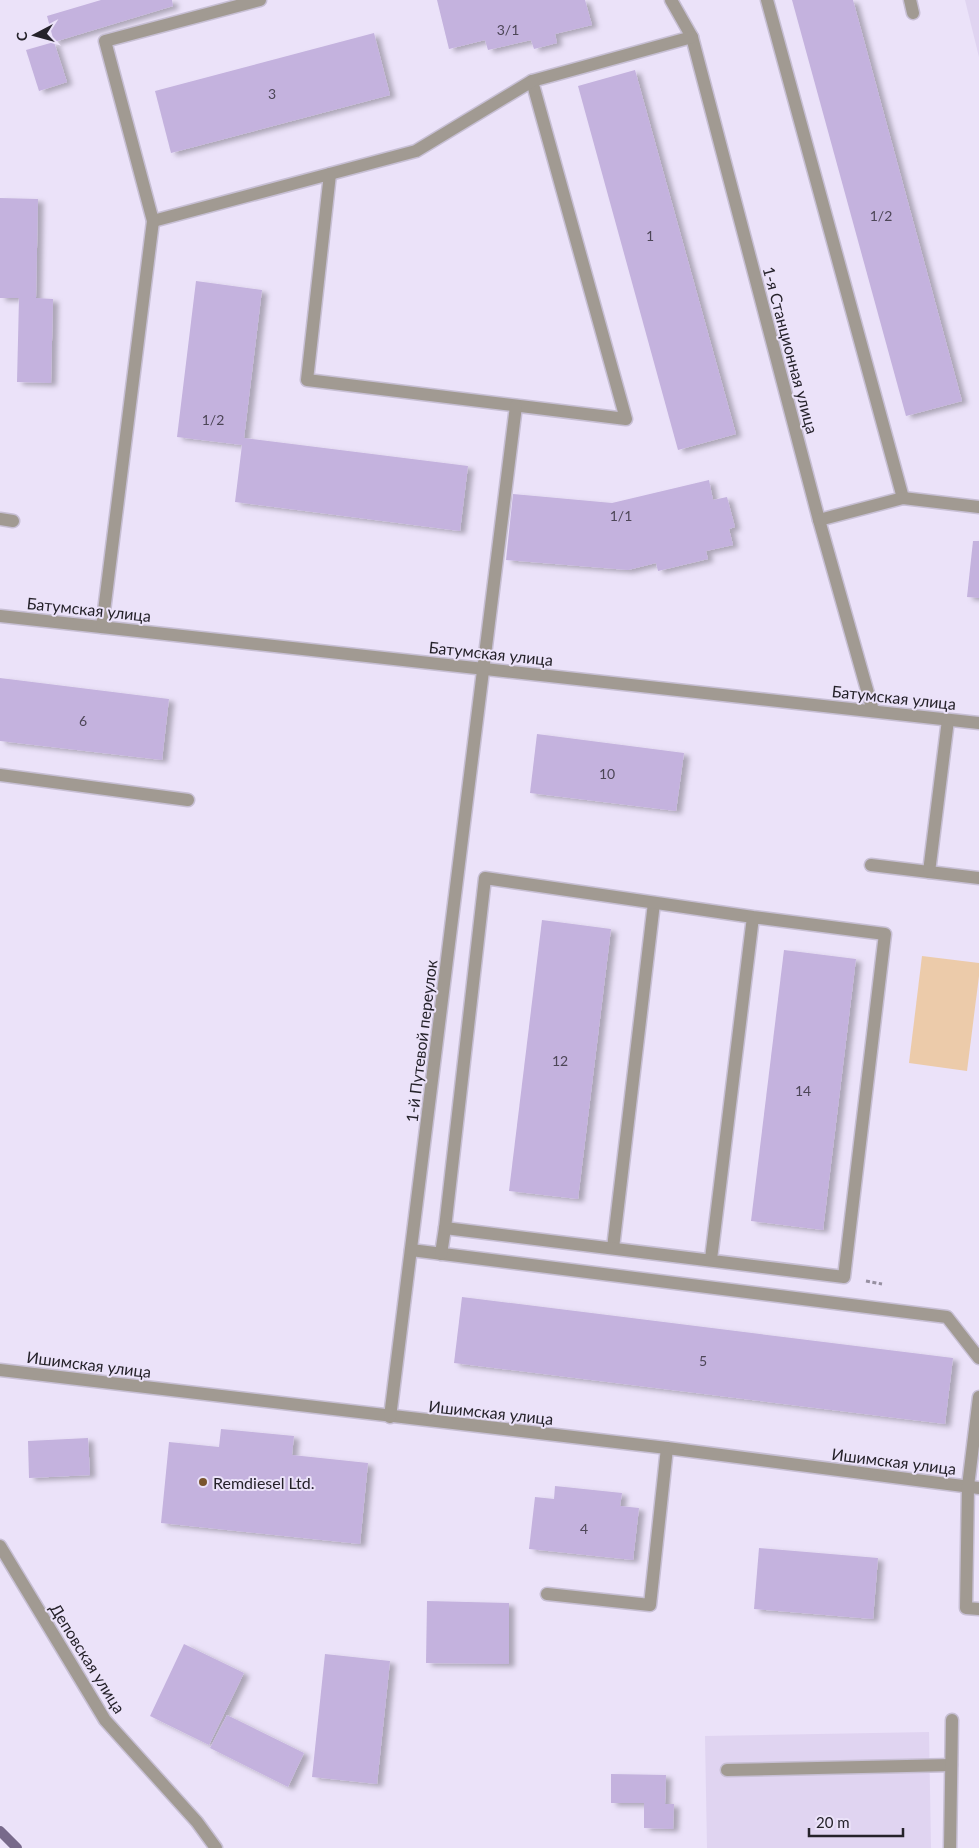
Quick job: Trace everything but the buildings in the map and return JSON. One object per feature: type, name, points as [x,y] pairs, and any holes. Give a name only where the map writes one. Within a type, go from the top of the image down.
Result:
[{"type":"street","points":[[102,627],[153,221],[106,41],[260,0]]},
{"type":"street","name":"1-я Станционная улица","points":[[671,0],[692,37],[818,520],[874,712]]},
{"type":"street","points":[[767,0],[903,498]]},
{"type":"street","points":[[910,0],[913,13]]},
{"type":"street","points":[[153,221],[416,151],[532,81],[692,37]]},
{"type":"street","points":[[330,174],[306,380],[626,419],[532,81]]},
{"type":"street","name":"1-й Путевой переулок","points":[[390,1417],[516,406]]},
{"type":"street","points":[[818,520],[903,498],[979,507]]},
{"type":"street","name":"Батумская улица","points":[[0,616],[979,723]]},
{"type":"street","points":[[929,872],[948,720]]},
{"type":"street","points":[[0,775],[188,800]]},
{"type":"street","points":[[871,865],[979,878]]},
{"type":"street","points":[[440,1254],[445,1228],[485,878],[885,934],[844,1277],[445,1228]]},
{"type":"street","points":[[613,1248],[654,903]]},
{"type":"street","points":[[711,1260],[753,917]]},
{"type":"street","points":[[411,1250],[947,1317],[979,1358]]},
{"type":"street","name":"Ишимская улица","points":[[0,1370],[667,1448],[974,1487]]},
{"type":"street","points":[[979,1397],[966,1608],[979,1609]]},
{"type":"street","points":[[547,1594],[650,1605],[667,1448]]},
{"type":"street","name":"Деповская улица","points":[[0,1546],[106,1720],[197,1822],[216,1848]]},
{"type":"street","points":[[950,1848],[952,1720]]},
{"type":"street","points":[[726,1770],[951,1765]]},
{"type":"shaded area","points":[[965,0],[979,0],[979,57]]},
{"type":"shaded area","points":[[922,956],[979,963],[967,1071],[909,1063]]},
{"type":"shaded area","points":[[929,1732],[931,1848],[707,1848],[705,1736]]},
{"type":"waterway","points":[[0,1831],[17,1848]]},
{"type":"place","name":"Remdiesel Ltd.","points":[[203,1482]]}]
